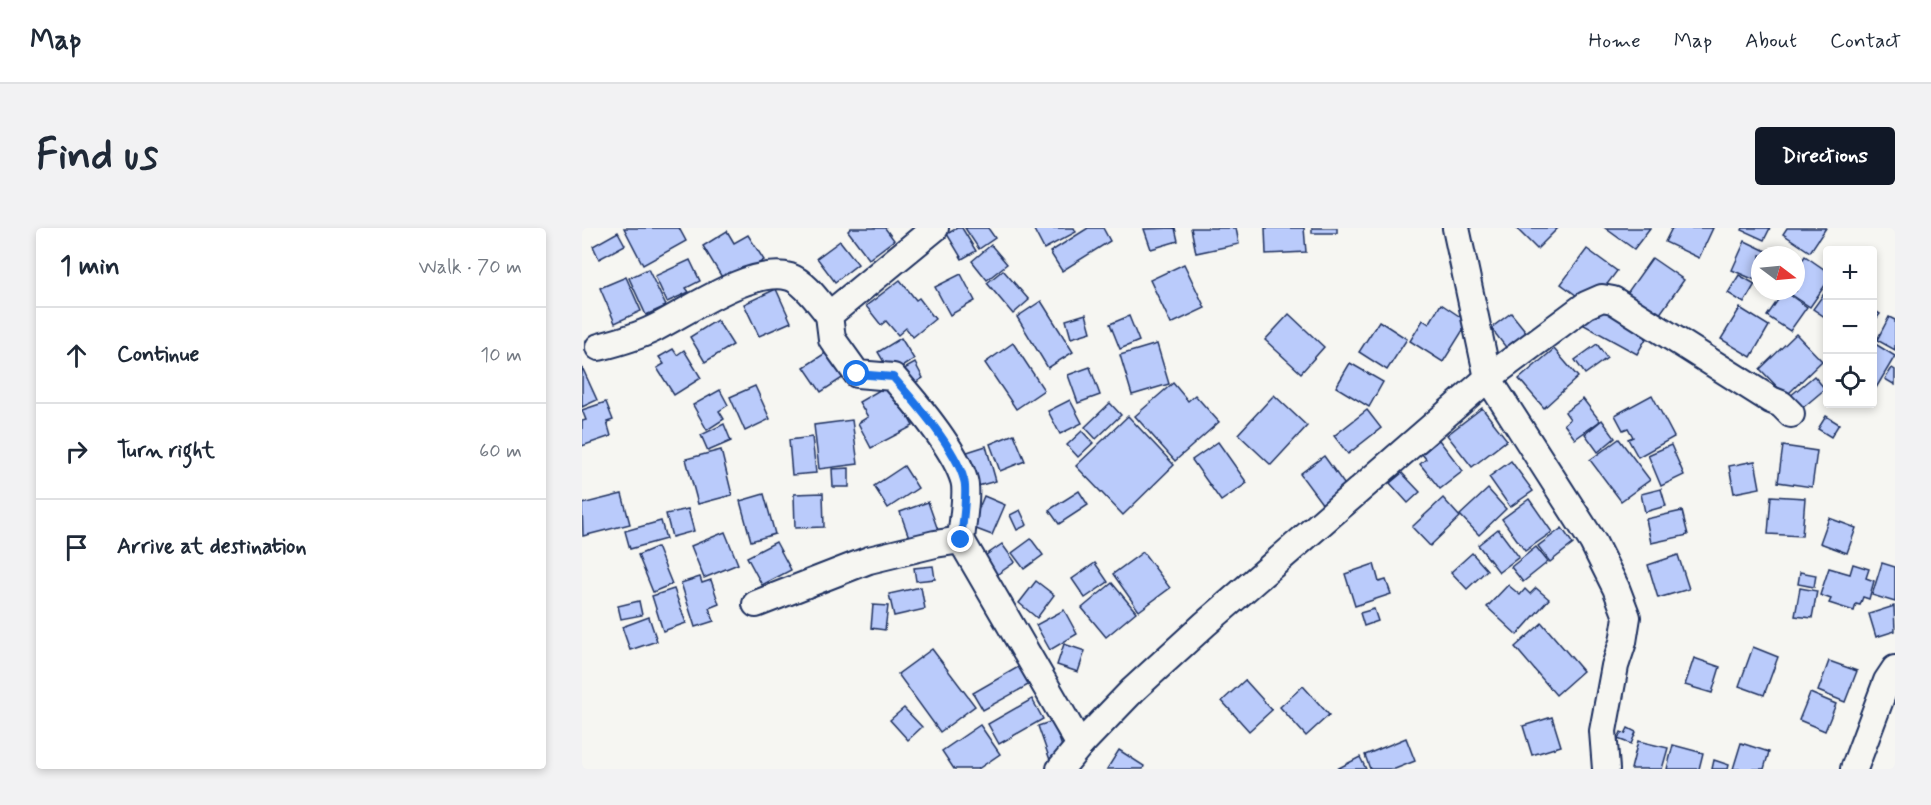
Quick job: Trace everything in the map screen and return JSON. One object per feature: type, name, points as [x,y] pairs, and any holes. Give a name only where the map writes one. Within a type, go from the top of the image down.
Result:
[{"type":"street","points":[[829,315],[935,228]]},
{"type":"street","points":[[1456,228],[1488,378],[1593,542],[1616,588],[1627,617],[1603,731],[1606,769]]},
{"type":"street","points":[[599,347],[627,340],[654,328],[754,278],[776,276],[791,278],[804,286],[829,315],[832,339],[857,374],[893,377],[912,398],[955,457],[965,482],[961,540],[1080,745]]},
{"type":"street","points":[[1060,769],[1133,690],[1205,624],[1488,378],[1586,305],[1602,298],[1613,300],[1771,400],[1781,404],[1791,414]]},
{"type":"street","points":[[756,604],[869,560],[961,540]]},
{"type":"street","points":[[1854,769],[1887,681],[1895,669]]},
{"type":"building","points":[[624,228],[679,228],[686,241],[643,265]]},
{"type":"building","points":[[851,228],[885,228],[894,240],[869,259],[848,231]]},
{"type":"building","points":[[957,228],[962,228],[976,251],[962,259],[947,234]]},
{"type":"building","points":[[965,228],[988,228],[995,238],[979,249]]},
{"type":"building","points":[[1033,228],[1074,228],[1076,232],[1044,249]]},
{"type":"building","points":[[1088,228],[1103,228],[1110,241],[1062,271],[1050,252]]},
{"type":"building","points":[[1175,228],[1178,241],[1151,249],[1144,229]]},
{"type":"building","points":[[1191,228],[1236,228],[1239,244],[1196,253]]},
{"type":"building","points":[[1265,228],[1304,228],[1306,252],[1266,254]]},
{"type":"building","points":[[1312,228],[1337,228],[1337,233],[1312,233]]},
{"type":"building","points":[[1516,228],[1558,228],[1537,249]]},
{"type":"building","points":[[1605,228],[1650,228],[1634,249]]},
{"type":"building","points":[[1672,228],[1713,228],[1699,258],[1665,242]]},
{"type":"building","points":[[1743,228],[1770,228],[1764,240],[1742,230]]},
{"type":"building","points":[[1787,228],[1826,228],[1810,252],[1805,246],[1801,246],[1783,234]]},
{"type":"building","points":[[727,231],[734,243],[748,235],[764,260],[726,284],[703,246]]},
{"type":"building","points":[[618,232],[625,245],[599,259],[593,246]]},
{"type":"building","points":[[840,241],[858,264],[835,282],[817,258]]},
{"type":"building","points":[[1745,241],[1755,246],[1751,246],[1751,278],[1732,270]]},
{"type":"building","points":[[991,245],[1007,264],[987,280],[972,261]]},
{"type":"building","points":[[1587,249],[1617,271],[1599,295],[1584,301],[1561,284]]},
{"type":"building","points":[[1805,256],[1823,269],[1823,288],[1810,307],[1800,300],[1805,300]]},
{"type":"building","points":[[1652,258],[1684,280],[1657,318],[1625,296]]},
{"type":"building","points":[[690,260],[700,281],[686,288],[689,292],[667,302],[655,276]]},
{"type":"building","points":[[1184,264],[1205,308],[1171,324],[1150,280]]},
{"type":"building","points":[[648,269],[666,306],[646,315],[629,278]]},
{"type":"building","points":[[1003,270],[1029,300],[1013,314],[987,283]]},
{"type":"building","points":[[961,274],[975,301],[950,315],[935,287]]},
{"type":"building","points":[[1739,275],[1751,282],[1751,291],[1744,303],[1728,293]]},
{"type":"building","points":[[626,277],[641,311],[615,323],[600,288]]},
{"type":"building","points":[[900,280],[916,300],[919,298],[935,319],[913,337],[906,328],[898,335],[886,321],[881,325],[866,306]]},
{"type":"building","points":[[776,289],[791,322],[759,336],[744,304]]},
{"type":"building","points":[[1823,295],[1823,316],[1813,309]]},
{"type":"building","points":[[1778,300],[1797,300],[1807,307],[1790,331],[1767,316]]},
{"type":"building","points":[[1041,301],[1073,352],[1048,368],[1017,317]]},
{"type":"building","points":[[1597,302],[1650,332],[1637,354],[1584,325]]},
{"type":"building","points":[[1441,304],[1468,322],[1443,362],[1410,341],[1423,320],[1429,324]]},
{"type":"building","points":[[1740,308],[1769,326],[1751,357],[1721,339]]},
{"type":"building","points":[[1511,313],[1528,334],[1508,350],[1491,328]]},
{"type":"building","points":[[1086,314],[1091,332],[1071,338],[1066,320]]},
{"type":"building","points":[[1289,314],[1324,347],[1301,373],[1265,340]]},
{"type":"building","points":[[1129,316],[1139,341],[1120,349],[1110,324]]},
{"type":"building","points":[[1889,317],[1895,320],[1895,350],[1877,340]]},
{"type":"building","points":[[717,320],[733,345],[705,362],[690,337]]},
{"type":"building","points":[[1379,321],[1407,339],[1387,370],[1359,352]]},
{"type":"building","points":[[1796,334],[1822,361],[1786,396],[1760,369]]},
{"type":"building","points":[[901,338],[914,359],[891,374],[878,352]]},
{"type":"building","points":[[1013,343],[1044,390],[1016,409],[985,363]]},
{"type":"building","points":[[1157,344],[1169,384],[1132,395],[1120,355]]},
{"type":"building","points":[[1597,344],[1607,358],[1585,374],[1575,360]]},
{"type":"building","points":[[1877,345],[1895,356],[1877,386]]},
{"type":"building","points":[[673,349],[677,355],[684,350],[701,378],[674,395],[657,368],[664,364],[659,357]]},
{"type":"building","points":[[1554,349],[1578,377],[1544,408],[1519,379]]},
{"type":"building","points":[[830,350],[847,375],[821,392],[804,367]]},
{"type":"building","points":[[915,363],[923,378],[905,389],[897,373]]},
{"type":"building","points":[[1350,363],[1383,382],[1369,407],[1336,387]]},
{"type":"building","points":[[582,367],[597,400],[582,407]]},
{"type":"building","points":[[1090,367],[1100,395],[1078,403],[1068,375]]},
{"type":"building","points":[[1892,368],[1895,370],[1895,385],[1885,379]]},
{"type":"building","points":[[1814,376],[1823,387],[1823,391],[1800,410],[1789,397]]},
{"type":"building","points":[[1173,383],[1188,401],[1195,395],[1219,422],[1175,461],[1135,416]]},
{"type":"building","points":[[890,384],[913,426],[871,448],[858,423],[868,417],[859,402]]},
{"type":"building","points":[[755,386],[770,419],[745,431],[730,397]]},
{"type":"building","points":[[720,390],[728,405],[719,411],[724,419],[707,430],[693,405]]},
{"type":"building","points":[[1274,395],[1307,426],[1271,465],[1238,434]]},
{"type":"building","points":[[1652,395],[1674,437],[1638,457],[1628,439],[1633,437],[1628,428],[1623,430],[1615,415]]},
{"type":"building","points":[[1583,399],[1600,421],[1575,439],[1564,424],[1570,419],[1565,412]]},
{"type":"building","points":[[1070,400],[1082,423],[1060,434],[1048,411]]},
{"type":"building","points":[[606,402],[613,420],[607,422],[611,436],[582,446],[582,421],[586,420],[582,410]]},
{"type":"building","points":[[1110,403],[1121,415],[1096,439],[1085,427]]},
{"type":"building","points":[[1482,408],[1507,440],[1472,467],[1447,435]]},
{"type":"building","points":[[1367,410],[1381,428],[1348,454],[1334,436]]},
{"type":"building","points":[[1128,416],[1174,465],[1123,515],[1076,466]]},
{"type":"building","points":[[1826,416],[1839,424],[1831,437],[1818,429]]},
{"type":"building","points":[[852,420],[858,464],[819,469],[814,425]]},
{"type":"building","points":[[1602,420],[1615,438],[1598,452],[1585,434]]},
{"type":"building","points":[[724,424],[731,441],[708,451],[701,435]]},
{"type":"building","points":[[1082,431],[1093,443],[1078,457],[1067,445]]},
{"type":"building","points":[[1014,434],[1025,461],[1000,471],[990,444]]},
{"type":"building","points":[[812,437],[816,473],[792,475],[789,440]]},
{"type":"building","points":[[1619,439],[1650,480],[1621,501],[1590,460]]},
{"type":"building","points":[[1439,440],[1463,471],[1440,489],[1420,464],[1426,459],[1422,454]]},
{"type":"building","points":[[1218,442],[1247,483],[1221,501],[1192,460]]},
{"type":"building","points":[[1671,445],[1684,475],[1661,486],[1648,455]]},
{"type":"building","points":[[986,446],[996,481],[974,487],[964,453]]},
{"type":"building","points":[[1783,446],[1817,451],[1812,487],[1778,482]]},
{"type":"building","points":[[721,450],[732,495],[698,504],[686,459]]},
{"type":"building","points":[[1324,456],[1347,488],[1323,505],[1300,474]]},
{"type":"building","points":[[1511,461],[1533,491],[1510,507],[1489,477]]},
{"type":"building","points":[[1755,461],[1760,488],[1734,493],[1729,466]]},
{"type":"building","points":[[904,466],[918,488],[888,508],[874,486]]},
{"type":"building","points":[[849,468],[849,487],[833,487],[832,469]]},
{"type":"building","points":[[1402,473],[1420,492],[1408,503],[1390,483]]},
{"type":"building","points":[[1488,489],[1506,509],[1479,535],[1460,515]]},
{"type":"building","points":[[1661,489],[1666,506],[1645,512],[1641,494]]},
{"type":"building","points":[[1079,491],[1088,505],[1059,524],[1049,510]]},
{"type":"building","points":[[823,493],[824,527],[795,528],[794,494]]},
{"type":"building","points":[[622,494],[630,524],[583,536],[582,504]]},
{"type":"building","points":[[764,494],[775,534],[751,541],[740,501]]},
{"type":"building","points":[[984,496],[1005,505],[992,535],[971,527]]},
{"type":"building","points":[[1771,496],[1805,498],[1802,536],[1768,534]]},
{"type":"building","points":[[1443,498],[1460,517],[1430,546],[1412,527]]},
{"type":"building","points":[[1529,499],[1552,532],[1525,551],[1502,519]]},
{"type":"building","points":[[928,502],[939,533],[911,543],[900,512]]},
{"type":"building","points":[[688,509],[694,531],[672,537],[666,514]]},
{"type":"building","points":[[1020,510],[1027,525],[1017,530],[1010,515]]},
{"type":"building","points":[[1682,511],[1688,535],[1651,543],[1646,519]]},
{"type":"building","points":[[1829,518],[1856,528],[1847,553],[1820,543]]},
{"type":"building","points":[[661,521],[666,539],[630,549],[625,531]]},
{"type":"building","points":[[1562,528],[1573,544],[1550,562],[1538,546]]},
{"type":"building","points":[[1498,529],[1519,557],[1499,572],[1478,545]]},
{"type":"building","points":[[725,532],[738,564],[704,578],[691,546]]},
{"type":"building","points":[[1031,539],[1043,555],[1024,569],[1012,553]]},
{"type":"building","points":[[776,542],[791,570],[762,585],[747,557]]},
{"type":"building","points":[[1002,544],[1015,562],[995,576],[982,558]]},
{"type":"building","points":[[657,547],[672,584],[653,592],[638,555]]},
{"type":"building","points":[[1536,547],[1548,562],[1523,582],[1511,567]]},
{"type":"building","points":[[1143,552],[1170,588],[1139,611],[1113,574]]},
{"type":"building","points":[[1472,553],[1487,570],[1467,589],[1451,572]]},
{"type":"building","points":[[1678,555],[1689,589],[1658,598],[1648,565]]},
{"type":"building","points":[[1095,563],[1108,582],[1085,598],[1072,579]]},
{"type":"building","points":[[1882,563],[1895,567],[1895,602],[1872,595]]},
{"type":"building","points":[[1374,564],[1379,582],[1386,580],[1391,594],[1355,606],[1345,574]]},
{"type":"building","points":[[1853,564],[1869,569],[1866,578],[1874,581],[1869,599],[1863,597],[1860,605],[1856,604],[1854,611],[1829,603],[1831,599],[1820,595],[1829,568],[1850,574]]},
{"type":"building","points":[[933,566],[935,579],[916,581],[914,568]]},
{"type":"building","points":[[1800,572],[1816,575],[1814,587],[1798,584]]},
{"type":"building","points":[[700,577],[702,583],[711,580],[719,604],[709,608],[714,621],[695,627],[681,583]]},
{"type":"building","points":[[1036,581],[1054,595],[1037,618],[1019,603]]},
{"type":"building","points":[[1112,583],[1136,612],[1106,637],[1082,608]]},
{"type":"building","points":[[1508,585],[1520,595],[1525,589],[1530,594],[1536,588],[1549,599],[1517,635],[1487,607]]},
{"type":"building","points":[[921,587],[925,609],[894,616],[889,594]]},
{"type":"building","points":[[1800,588],[1817,591],[1812,618],[1795,616]]},
{"type":"building","points":[[674,589],[686,623],[663,631],[652,596]]},
{"type":"building","points":[[639,601],[642,615],[621,619],[618,606]]},
{"type":"building","points":[[873,605],[888,606],[885,630],[871,628]]},
{"type":"building","points":[[1894,606],[1895,631],[1876,637],[1869,614]]},
{"type":"building","points":[[1374,609],[1378,621],[1364,626],[1360,613]]},
{"type":"building","points":[[1064,610],[1077,634],[1050,650],[1036,625]]},
{"type":"building","points":[[649,617],[657,641],[630,650],[622,627]]},
{"type":"building","points":[[1542,623],[1583,671],[1556,695],[1515,647]]},
{"type":"building","points":[[1064,644],[1085,651],[1078,672],[1057,665]]},
{"type":"building","points":[[1753,647],[1778,657],[1764,695],[1739,686]]},
{"type":"building","points":[[932,649],[975,706],[940,732],[898,674]]},
{"type":"building","points":[[1694,658],[1720,667],[1712,693],[1685,685]]},
{"type":"building","points":[[1829,661],[1857,671],[1845,702],[1818,691]]},
{"type":"building","points":[[1020,666],[1030,684],[983,710],[973,693]]},
{"type":"building","points":[[1245,680],[1272,710],[1249,731],[1222,701]]},
{"type":"building","points":[[1303,686],[1329,715],[1306,736],[1280,707]]},
{"type":"building","points":[[1810,693],[1836,704],[1825,731],[1799,720]]},
{"type":"building","points":[[1032,699],[1043,719],[999,744],[988,724]]},
{"type":"building","points":[[904,708],[922,727],[908,740],[890,720]]},
{"type":"building","points":[[1552,717],[1561,746],[1532,755],[1523,726]]},
{"type":"building","points":[[1053,721],[1065,755],[1050,760],[1038,726]]},
{"type":"building","points":[[980,725],[1000,754],[978,769],[954,769],[942,751]]},
{"type":"building","points":[[1628,728],[1636,732],[1631,744],[1618,739],[1621,732],[1625,734]]},
{"type":"building","points":[[1406,738],[1415,761],[1395,769],[1370,769],[1365,755]]},
{"type":"building","points":[[1638,741],[1668,748],[1662,769],[1631,769]]},
{"type":"building","points":[[1741,743],[1769,752],[1764,769],[1733,769]]},
{"type":"building","points":[[1673,745],[1703,753],[1699,769],[1667,769]]},
{"type":"building","points":[[1119,750],[1144,766],[1143,769],[1107,769]]},
{"type":"building","points":[[1360,757],[1366,769],[1337,769]]},
{"type":"building","points":[[1714,760],[1729,765],[1728,769],[1712,769]]},
{"type":"route","points":[[857,374],[893,377],[912,398],[955,457],[965,482],[961,540]]}]
